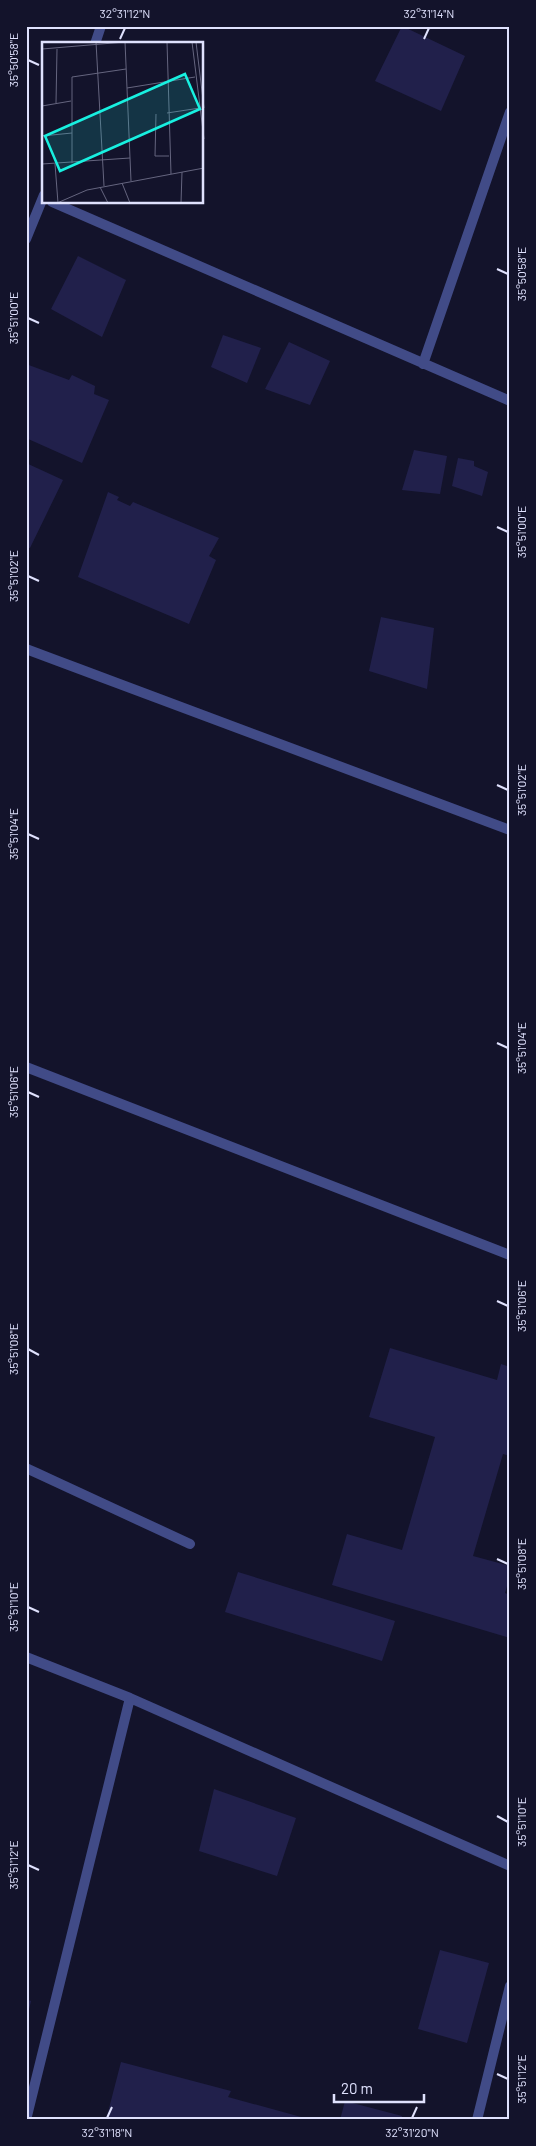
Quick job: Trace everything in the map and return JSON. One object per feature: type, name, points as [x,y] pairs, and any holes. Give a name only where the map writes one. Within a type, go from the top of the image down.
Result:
[{"type":"street","points":[[96,42],[101,26]]},
{"type":"street","points":[[423,364],[510,112]]},
{"type":"street","points":[[26,239],[43,204]]},
{"type":"street","points":[[60,204],[510,401]]},
{"type":"street","points":[[26,649],[510,830]]},
{"type":"street","points":[[26,1067],[510,1255]]},
{"type":"street","points":[[26,1468],[190,1544]]},
{"type":"street","points":[[26,1657],[130,1698],[510,1866]]},
{"type":"street","points":[[26,2120],[130,1698]]},
{"type":"street","points":[[477,2120],[510,1986]]},
{"type":"building","points":[[402,26],[465,56],[441,111],[375,81]]},
{"type":"building","points":[[78,256],[126,280],[102,337],[51,309]]},
{"type":"building","points":[[223,335],[261,348],[247,383],[211,367]]},
{"type":"building","points":[[289,342],[330,361],[310,405],[265,389]]},
{"type":"building","points":[[26,364],[69,380],[72,375],[95,386],[94,394],[109,400],[82,463],[26,438]]},
{"type":"building","points":[[414,450],[447,456],[440,494],[402,490]]},
{"type":"building","points":[[458,458],[474,461],[474,466],[488,472],[482,496],[452,486]]},
{"type":"building","points":[[26,463],[63,480],[30,548],[26,547]]},
{"type":"building","points":[[108,492],[119,497],[117,500],[130,506],[133,502],[219,538],[209,556],[216,560],[189,624],[78,577]]},
{"type":"building","points":[[381,617],[434,628],[427,689],[369,671]]},
{"type":"building","points":[[390,1348],[497,1380],[501,1364],[510,1367],[510,1456],[503,1454],[473,1556],[510,1566],[510,1576],[505,1593],[510,1595],[510,1638],[332,1585],[347,1534],[402,1550],[435,1437],[369,1417]]},
{"type":"building","points":[[238,1572],[395,1621],[382,1661],[225,1612]]},
{"type":"building","points":[[214,1789],[296,1818],[277,1876],[199,1851]]},
{"type":"building","points":[[440,1950],[489,1963],[467,2043],[418,2029]]},
{"type":"building","points":[[26,1999],[31,2001],[27,2018],[26,2018]]},
{"type":"building","points":[[121,2062],[231,2091],[228,2097],[312,2120],[106,2120]]},
{"type":"building","points":[[345,2101],[402,2116],[401,2120],[340,2120]]}]
